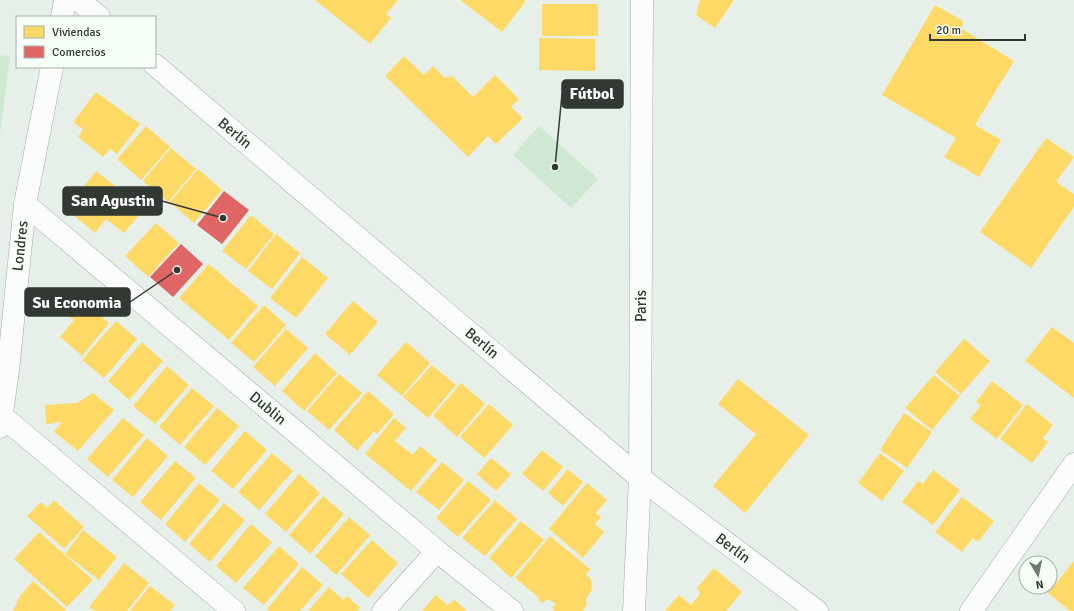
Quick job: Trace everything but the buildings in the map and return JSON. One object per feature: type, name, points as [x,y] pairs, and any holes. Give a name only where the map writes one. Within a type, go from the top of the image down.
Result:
[{"type":"street","points":[[62,16],[65,0]]},
{"type":"street","points":[[79,0],[98,16]]},
{"type":"street","name":"Paris","points":[[634,611],[640,478],[642,0]]},
{"type":"street","name":"Berlín","points":[[156,66],[640,478],[817,611]]},
{"type":"street","name":"Londres","points":[[1,422],[4,368],[25,204],[52,68]]},
{"type":"street","name":"Dublin","points":[[25,204],[437,551],[512,611]]},
{"type":"street","points":[[1,422],[234,611]]},
{"type":"street","points":[[971,611],[1074,464]]},
{"type":"street","points":[[383,611],[437,551]]},
{"type":"green space","points":[[0,55],[10,56],[0,135]]},
{"type":"green space","points":[[539,126],[598,179],[571,208],[513,155]]},
{"type":"place","name":"Fútbol","points":[[555,167]]},
{"type":"place","name":"San Agustin","points":[[223,218]]},
{"type":"place","name":"Su Economia","points":[[177,270]]}]
